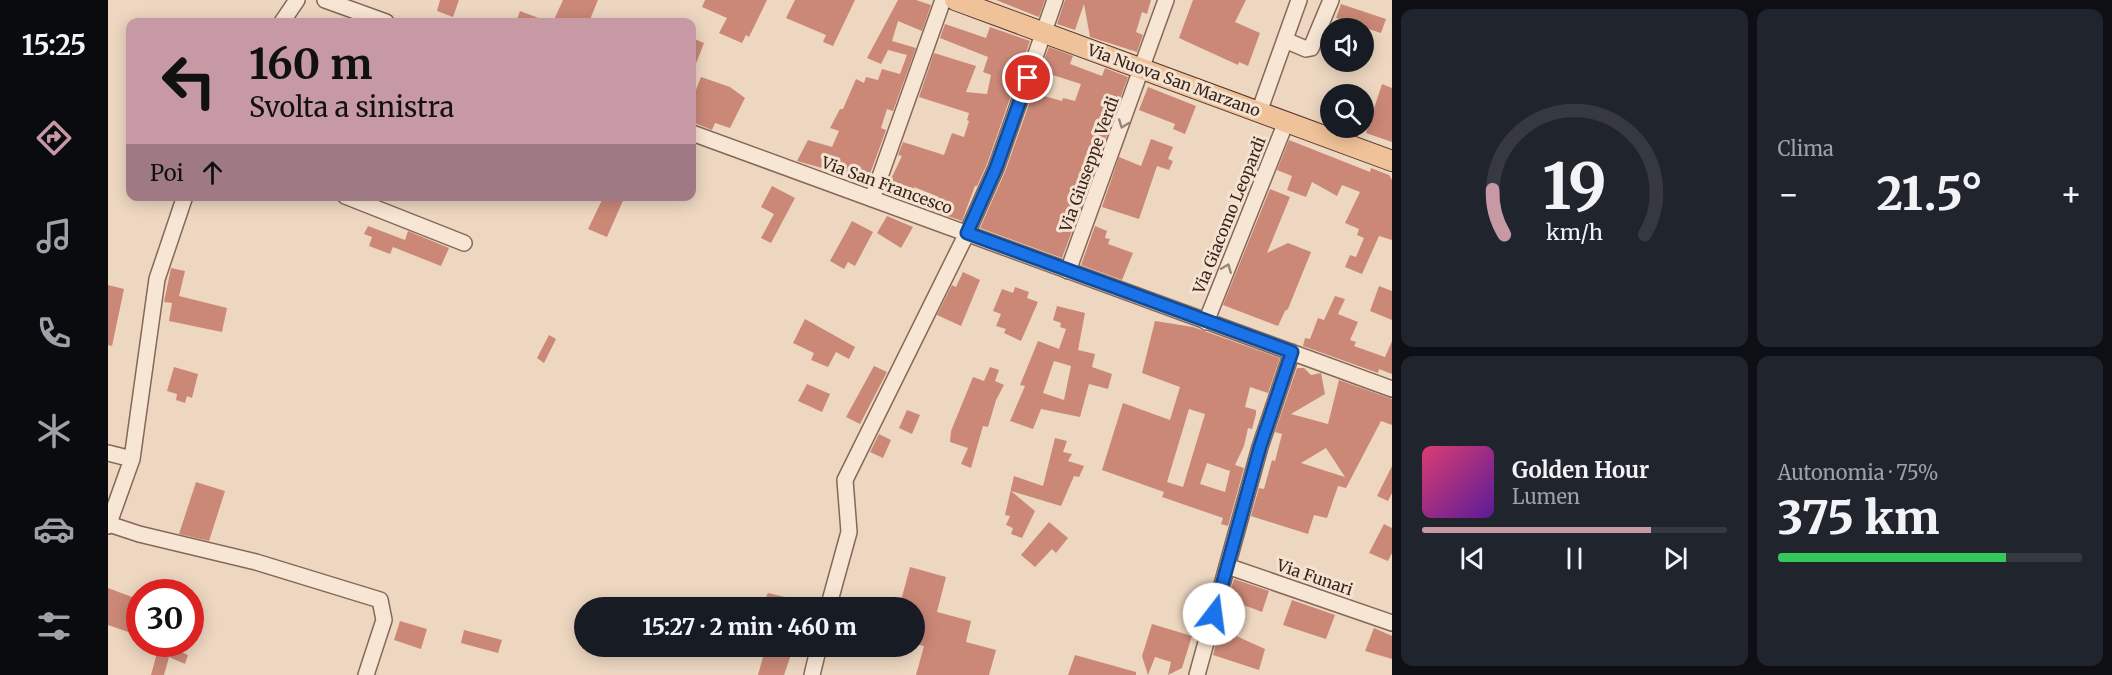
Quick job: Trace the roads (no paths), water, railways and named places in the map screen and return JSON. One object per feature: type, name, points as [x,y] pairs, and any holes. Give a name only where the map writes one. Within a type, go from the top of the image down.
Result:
[{"type":"main road","name":"Via Nuova San Marzano","points":[[955,0],[1392,161]]},
{"type":"street","points":[[285,18],[297,0]]},
{"type":"street","points":[[325,0],[375,18]]},
{"type":"street","points":[[872,199],[943,0]]},
{"type":"street","points":[[831,597],[849,532],[845,480],[967,233],[996,168],[1055,0]]},
{"type":"street","name":"Via Giuseppe Verdi","points":[[1068,271],[1143,69],[1166,0]]},
{"type":"street","points":[[1259,112],[1299,0]]},
{"type":"street","points":[[1285,40],[1306,49],[1311,48],[1331,0]]},
{"type":"street","name":"Via Giacomo Leopardi","points":[[1206,322],[1286,122]]},
{"type":"street","name":"Via San Francesco","points":[[696,134],[1292,352]]},
{"type":"street","points":[[183,201],[158,279],[132,459],[109,519],[139,534],[256,562],[380,600],[384,621],[366,675]]},
{"type":"street","points":[[358,201],[464,243]]},
{"type":"street","points":[[1197,675],[1260,447],[1292,352],[1392,389]]},
{"type":"street","points":[[108,453],[132,459]]},
{"type":"street","name":"Via Funari","points":[[1227,566],[1392,623]]},
{"type":"street","points":[[812,675],[816,657]]}]
